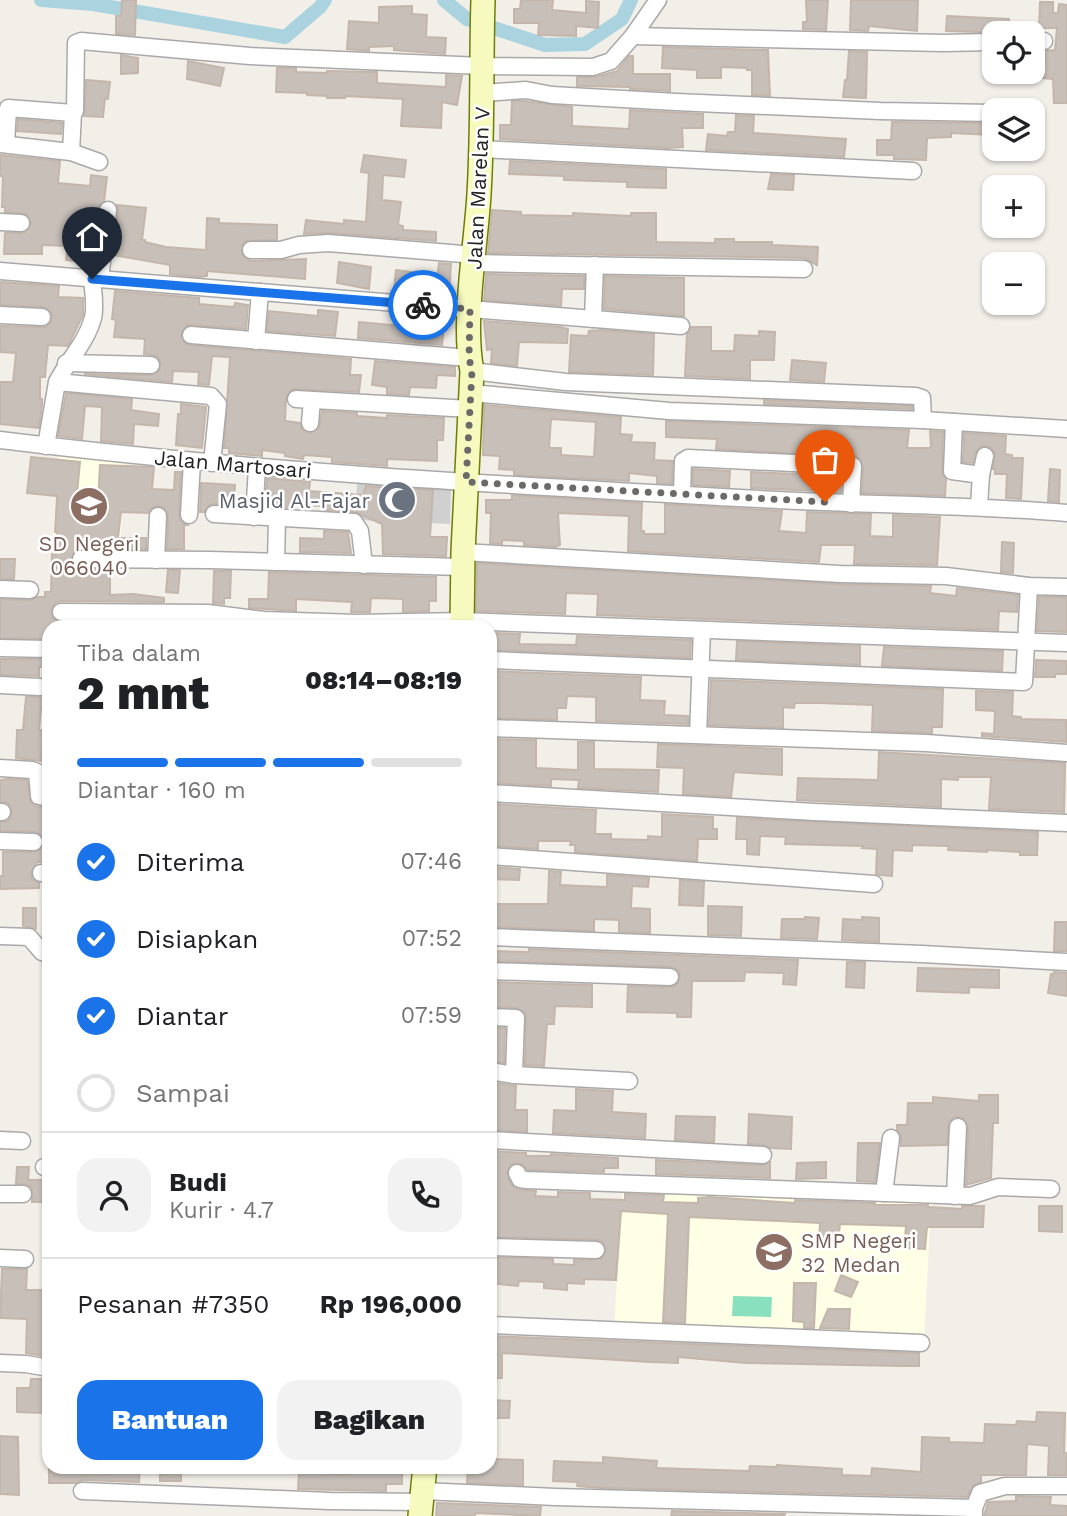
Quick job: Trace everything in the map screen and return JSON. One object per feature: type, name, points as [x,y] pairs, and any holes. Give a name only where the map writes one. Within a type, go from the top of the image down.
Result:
[{"type":"street","points":[[71,152],[75,111],[76,43],[81,41],[250,56],[482,66],[593,67],[611,61],[633,36],[658,0]]},
{"type":"street","name":"Jalan Marelan V","points":[[462,620],[471,383],[470,309],[482,149],[483,2]]},
{"type":"street","points":[[633,36],[982,42]]},
{"type":"street","points":[[483,93],[526,90],[552,95],[690,102],[982,113]]},
{"type":"street","points":[[73,113],[8,107],[3,144],[71,152],[99,162]]},
{"type":"street","points":[[482,149],[913,171]]},
{"type":"street","points":[[46,446],[57,382],[66,363],[81,346],[93,318],[96,279],[108,210]]},
{"type":"street","points":[[0,222],[21,223]]},
{"type":"street","points":[[251,250],[281,250],[299,245],[328,243],[474,259],[628,268],[804,269]]},
{"type":"street","points":[[593,319],[595,265]]},
{"type":"street","points":[[0,271],[681,326]]},
{"type":"street","points":[[256,341],[260,292]]},
{"type":"street","points":[[0,315],[42,317]]},
{"type":"street","points":[[191,335],[256,341],[471,383],[669,411],[923,420],[1067,429]]},
{"type":"street","points":[[66,363],[151,365]]},
{"type":"street","points":[[57,382],[216,398],[218,404],[212,463]]},
{"type":"street","points":[[310,423],[304,399],[471,383],[566,382],[916,396],[922,398],[923,420]]},
{"type":"street","points":[[954,422],[952,471],[981,475]]},
{"type":"street","name":"Jalan Martosari","points":[[0,440],[212,463],[466,482],[851,503],[979,506],[1067,513]]},
{"type":"street","points":[[979,506],[985,456]]},
{"type":"street","points":[[682,494],[683,461],[688,458],[853,466],[851,503]]},
{"type":"street","points":[[189,515],[192,461]]},
{"type":"street","points":[[254,517],[257,467]]},
{"type":"street","points":[[214,514],[354,522],[360,531],[364,565]]},
{"type":"street","points":[[156,560],[158,516]]},
{"type":"street","points":[[276,562],[277,519]]},
{"type":"street","points":[[81,559],[364,565],[463,560],[946,576],[1030,586],[1067,587]]},
{"type":"street","points":[[497,660],[1024,682],[1030,586]]},
{"type":"street","points":[[0,589],[30,590]]},
{"type":"street","points":[[61,612],[208,613],[264,620]]},
{"type":"street","points":[[497,625],[1067,643]]},
{"type":"street","points":[[698,735],[702,630]]},
{"type":"street","points":[[8,648],[42,649]]},
{"type":"street","points":[[0,685],[40,687]]},
{"type":"street","points":[[497,728],[926,743],[1067,752]]},
{"type":"street","points":[[0,768],[37,772],[39,796],[42,796]]},
{"type":"street","points":[[497,793],[815,812],[1067,822]]},
{"type":"street","points":[[0,841],[34,842]]},
{"type":"street","points":[[497,857],[874,884]]},
{"type":"street","points":[[0,936],[29,937],[35,940],[42,952]]},
{"type":"street","points":[[497,937],[1067,962]]},
{"type":"street","points":[[497,971],[670,978]]},
{"type":"street","points":[[497,1017],[516,1018],[514,1075]]},
{"type":"street","points":[[497,1072],[629,1081]]},
{"type":"street","points":[[955,1196],[958,1127]]},
{"type":"street","points":[[884,1193],[891,1138]]},
{"type":"street","points":[[0,1140],[22,1141]]},
{"type":"street","points":[[497,1140],[763,1155]]},
{"type":"street","points":[[517,1173],[520,1179],[526,1180],[955,1196],[970,1196],[1005,1186],[1051,1189]]},
{"type":"street","points":[[0,1194],[23,1194]]},
{"type":"street","points":[[497,1247],[596,1250]]},
{"type":"street","points":[[0,1258],[24,1259]]},
{"type":"street","points":[[497,1325],[921,1343]]},
{"type":"street","points":[[0,1363],[42,1367]]},
{"type":"street","points":[[422,1503],[424,1474]]},
{"type":"street","points":[[82,1491],[422,1503],[555,1497],[974,1512],[980,1493],[1005,1486],[1067,1486]]},
{"type":"shaded area","name":"SD Negeri 066040","points":[[59,451],[126,461],[119,557],[52,551]]},
{"type":"shaded area","name":"Masjid Al-Fajar","points":[[357,478],[451,488],[450,524],[356,520]]},
{"type":"shaded area","name":"SMP Negeri 32 Medan","points":[[623,1190],[931,1203],[924,1341],[614,1327]]},
{"type":"green space","points":[[733,1296],[772,1297],[771,1317],[732,1316]]},
{"type":"building","points":[[122,0],[136,0],[135,35],[116,34],[116,16],[121,16]]},
{"type":"building","points":[[521,0],[553,0],[552,10],[586,13],[586,1],[599,2],[598,28],[576,26],[576,36],[538,35],[539,23],[514,23],[514,9],[520,9]]},
{"type":"building","points":[[806,0],[828,0],[826,30],[803,29],[803,22],[807,22]]},
{"type":"building","points":[[851,0],[918,0],[917,31],[869,26],[868,31],[850,30]]},
{"type":"building","points":[[1040,2],[1053,2],[1053,13],[1058,13],[1059,4],[1067,5],[1067,103],[1054,103],[1053,79],[1045,78],[1045,51],[1055,50],[1057,28],[1045,28],[1045,21],[1039,21]]},
{"type":"building","points":[[412,6],[412,14],[427,15],[426,37],[446,38],[445,54],[394,50],[394,46],[369,47],[369,51],[347,49],[349,21],[379,23],[379,7]]},
{"type":"building","points":[[947,16],[1009,19],[982,21],[982,32],[946,31]]},
{"type":"building","points":[[663,47],[768,50],[770,96],[752,95],[752,70],[747,68],[721,67],[721,78],[697,78],[697,70],[662,68]]},
{"type":"building","points":[[849,51],[867,52],[866,98],[843,97]]},
{"type":"building","points":[[121,55],[138,58],[138,73],[121,74]]},
{"type":"building","points":[[629,56],[633,56],[633,74],[670,74],[670,91],[577,86],[577,77],[596,77],[617,71]]},
{"type":"building","points":[[188,61],[224,68],[220,86],[187,79]]},
{"type":"building","points":[[277,68],[296,68],[296,72],[377,72],[377,83],[446,87],[446,75],[462,76],[457,105],[442,102],[441,128],[401,126],[403,99],[345,96],[327,98],[307,93],[276,92]]},
{"type":"building","points":[[86,80],[110,82],[103,117],[84,116]]},
{"type":"building","points":[[512,101],[572,107],[572,126],[629,129],[630,110],[703,114],[703,128],[682,128],[683,147],[667,148],[500,139],[500,125],[511,125]]},
{"type":"building","points":[[736,115],[754,116],[753,133],[846,139],[844,157],[706,150],[708,134],[727,136],[728,132],[735,132]]},
{"type":"building","points":[[18,119],[62,123],[61,134],[17,131]]},
{"type":"building","points":[[892,122],[982,123],[982,135],[951,133],[951,137],[927,138],[926,160],[894,159],[894,155],[877,155],[877,140],[891,140]]},
{"type":"building","points":[[0,155],[60,161],[58,183],[90,186],[91,175],[107,177],[104,201],[98,209],[93,251],[90,250],[88,263],[66,260],[68,246],[42,245],[42,254],[4,254],[5,233],[25,233],[31,223],[26,214],[5,212],[5,207],[2,207],[3,176],[0,176]]},
{"type":"building","points":[[364,155],[406,160],[404,177],[383,175],[382,200],[401,202],[398,225],[403,226],[403,230],[436,232],[436,241],[329,233],[304,234],[306,220],[344,224],[344,220],[366,222],[369,173],[361,172]]},
{"type":"building","points":[[510,161],[666,169],[666,188],[627,187],[627,182],[564,180],[564,176],[509,174]]},
{"type":"building","points":[[771,174],[794,175],[793,190],[768,189]]},
{"type":"building","points":[[117,205],[146,208],[142,240],[166,247],[206,250],[207,218],[219,219],[219,223],[277,225],[277,240],[246,241],[242,245],[242,255],[251,261],[306,259],[305,279],[207,271],[207,276],[200,277],[170,274],[170,265],[113,255]]},
{"type":"building","points":[[492,210],[521,212],[521,215],[573,216],[573,213],[631,216],[631,213],[656,213],[656,242],[715,243],[715,239],[734,239],[734,242],[772,242],[772,245],[818,247],[817,265],[804,258],[488,253]]},
{"type":"building","points":[[339,262],[371,267],[369,289],[337,283]]},
{"type":"building","points":[[439,263],[451,264],[449,297],[435,296]]},
{"type":"building","points":[[396,270],[412,272],[410,292],[394,290]]},
{"type":"building","points":[[486,274],[584,276],[584,289],[562,289],[561,306],[484,300]]},
{"type":"building","points":[[605,276],[684,278],[684,316],[604,309]]},
{"type":"building","points":[[0,282],[59,286],[58,297],[83,298],[83,315],[68,346],[48,345],[45,377],[40,377],[42,405],[39,428],[0,424],[0,382],[13,382],[16,353],[0,352],[0,326],[46,327],[51,322],[52,313],[43,307],[0,305]]},
{"type":"building","points":[[115,291],[199,298],[199,304],[234,307],[235,303],[248,305],[246,329],[187,325],[181,335],[189,345],[351,359],[350,375],[361,375],[359,392],[292,389],[286,398],[285,421],[300,423],[303,431],[310,433],[319,428],[322,411],[387,418],[387,415],[444,418],[443,440],[437,440],[437,461],[387,459],[387,466],[332,462],[332,457],[304,455],[303,459],[262,450],[262,456],[229,453],[229,448],[224,448],[230,357],[212,356],[209,385],[198,384],[199,372],[173,371],[172,382],[84,374],[151,375],[160,370],[157,356],[144,354],[145,339],[114,337],[116,320],[112,319]]},
{"type":"building","points":[[318,310],[338,312],[335,336],[267,331],[269,311],[318,316]]},
{"type":"building","points":[[484,321],[561,327],[568,329],[567,343],[519,342],[517,366],[491,363],[492,349],[487,350]]},
{"type":"building","points":[[359,322],[414,327],[414,324],[444,326],[442,345],[358,338]]},
{"type":"building","points":[[691,327],[711,327],[711,351],[734,351],[735,335],[759,336],[759,331],[775,332],[774,360],[750,360],[750,379],[685,376],[687,334]]},
{"type":"building","points":[[589,331],[654,334],[653,375],[569,372],[571,335],[588,336]]},
{"type":"building","points":[[792,360],[826,363],[824,382],[790,380]]},
{"type":"building","points":[[375,361],[455,367],[455,376],[437,375],[436,388],[410,387],[409,395],[387,394],[387,387],[372,385]]},
{"type":"building","points":[[66,393],[132,399],[131,410],[159,414],[158,426],[134,424],[133,444],[101,441],[102,407],[85,406],[82,439],[58,436]]},
{"type":"building","points":[[764,400],[912,406],[912,409],[764,404]]},
{"type":"building","points":[[181,404],[206,407],[202,448],[176,445]]},
{"type":"building","points":[[484,405],[621,417],[620,434],[632,435],[631,442],[655,443],[654,460],[673,461],[672,484],[657,483],[657,476],[629,473],[629,481],[514,475],[514,470],[499,469],[500,456],[483,455]],"holes":[[[551,419],[596,422],[594,457],[561,455],[561,448],[549,448]]]},
{"type":"building","points":[[666,421],[909,430],[907,448],[931,448],[930,431],[943,432],[942,471],[946,479],[945,496],[862,493],[863,466],[858,457],[716,449],[717,439],[666,437]]},
{"type":"building","points":[[964,433],[1006,436],[1005,454],[1012,455],[1012,458],[1023,458],[1021,499],[1006,498],[1007,474],[995,474],[995,453],[991,448],[981,446],[975,453],[973,463],[963,462]]},
{"type":"building","points":[[31,457],[80,462],[75,515],[97,520],[100,465],[154,467],[152,489],[174,490],[175,472],[181,472],[179,514],[180,520],[187,525],[184,525],[184,549],[167,549],[168,516],[164,508],[158,506],[148,513],[121,512],[118,538],[146,538],[146,549],[81,549],[75,550],[71,558],[76,568],[110,570],[110,595],[133,594],[164,598],[164,602],[61,601],[55,603],[51,611],[52,618],[56,620],[42,620],[42,639],[0,638],[0,599],[30,600],[45,597],[45,592],[51,592],[52,554],[56,554],[57,496],[27,493]]},
{"type":"building","points":[[693,469],[730,471],[729,487],[693,485]]},
{"type":"building","points":[[1050,469],[1060,470],[1059,502],[1048,501]]},
{"type":"building","points":[[751,472],[842,476],[841,492],[751,488]]},
{"type":"building","points":[[267,478],[310,482],[309,491],[363,495],[366,486],[433,490],[430,537],[447,537],[446,556],[383,554],[382,524],[355,512],[325,510],[325,506],[265,506]]},
{"type":"building","points":[[201,483],[235,485],[234,500],[244,501],[244,505],[214,504],[200,512]]},
{"type":"building","points":[[512,495],[642,503],[641,531],[644,531],[644,534],[665,534],[665,504],[782,511],[779,531],[806,533],[807,512],[871,514],[870,536],[893,537],[893,515],[940,517],[937,565],[854,564],[855,545],[821,545],[819,562],[628,551],[629,516],[558,513],[560,545],[556,547],[524,545],[524,541],[502,540],[502,544],[490,543],[491,513],[486,513],[486,500],[512,500]]},
{"type":"building","points":[[324,531],[348,532],[351,553],[300,552],[300,538],[324,539]]},
{"type":"building","points":[[1002,542],[1014,543],[1013,573],[1001,572]]},
{"type":"building","points":[[0,559],[15,559],[14,579],[0,579]]},
{"type":"building","points":[[477,563],[839,584],[931,586],[930,593],[956,596],[957,588],[1018,595],[1017,612],[999,611],[998,630],[597,615],[598,594],[566,593],[565,614],[476,611]]},
{"type":"building","points":[[168,570],[180,570],[178,593],[166,592]]},
{"type":"building","points":[[214,571],[231,571],[230,598],[224,598],[224,604],[213,603]]},
{"type":"building","points":[[269,572],[436,577],[436,601],[429,601],[429,611],[403,612],[403,599],[371,598],[370,612],[351,612],[352,602],[296,599],[296,611],[249,608],[249,599],[268,599]]},
{"type":"building","points":[[1039,597],[1067,597],[1067,632],[1037,631]]},
{"type":"building","points":[[497,633],[520,634],[519,644],[576,645],[577,636],[691,640],[690,658],[497,650]]},
{"type":"building","points":[[737,641],[860,646],[860,665],[736,660]]},
{"type":"building","points":[[884,647],[1003,651],[1002,671],[882,666]]},
{"type":"building","points":[[0,659],[42,659],[39,676],[0,675]]},
{"type":"building","points":[[1036,660],[1066,661],[1066,674],[1035,677]]},
{"type":"building","points":[[497,671],[641,677],[640,700],[665,701],[664,715],[688,716],[688,724],[596,721],[596,697],[567,696],[566,708],[557,708],[557,720],[497,718]]},
{"type":"building","points":[[711,680],[943,689],[942,727],[932,727],[932,733],[872,731],[873,705],[819,703],[795,703],[794,708],[783,707],[783,728],[709,725]]},
{"type":"building","points":[[976,691],[1013,692],[1012,716],[1021,719],[1066,720],[1066,742],[982,736],[982,733],[994,734],[995,711],[976,710]]},
{"type":"building","points":[[26,697],[42,697],[39,730],[42,730],[41,761],[16,758],[17,730],[23,730]]},
{"type":"building","points":[[497,739],[536,740],[536,768],[578,770],[578,742],[594,742],[594,769],[659,770],[658,792],[578,788],[579,780],[551,779],[551,786],[497,783]]},
{"type":"building","points":[[658,744],[782,749],[782,775],[734,772],[731,797],[683,794],[684,768],[657,767]]},
{"type":"building","points":[[879,752],[1065,763],[1064,812],[989,809],[991,777],[941,779],[941,807],[797,800],[798,778],[878,780]]},
{"type":"building","points":[[0,780],[27,780],[31,802],[42,807],[42,836],[35,832],[0,831],[0,822],[8,821],[12,813],[8,803],[0,802]]},
{"type":"building","points":[[497,804],[596,810],[595,834],[611,834],[611,839],[648,840],[648,836],[662,837],[662,814],[713,817],[713,829],[717,829],[717,839],[698,839],[697,861],[575,852],[575,845],[570,845],[571,841],[538,841],[538,849],[497,846]]},
{"type":"building","points":[[737,818],[1038,832],[1037,855],[987,850],[948,850],[949,846],[912,845],[912,851],[893,850],[892,876],[880,875],[876,874],[877,849],[862,848],[863,846],[785,844],[786,837],[760,836],[759,855],[747,854],[747,839],[736,839]]},
{"type":"building","points":[[42,848],[42,862],[38,862],[31,872],[32,879],[39,883],[39,888],[0,889],[3,852],[34,852]]},
{"type":"building","points":[[497,867],[520,869],[519,880],[497,879]]},
{"type":"building","points":[[549,871],[561,872],[560,885],[607,887],[607,875],[649,878],[648,887],[632,886],[631,908],[650,909],[650,933],[619,932],[619,920],[594,919],[594,931],[497,927],[497,904],[548,904]]},
{"type":"building","points":[[680,880],[704,882],[703,906],[679,905]]},
{"type":"building","points":[[708,906],[742,907],[741,936],[708,935]]},
{"type":"building","points":[[23,908],[36,908],[36,929],[23,926]]},
{"type":"building","points":[[862,917],[879,918],[879,942],[842,940],[843,919],[862,920]]},
{"type":"building","points":[[819,918],[817,939],[781,938],[782,919]]},
{"type":"building","points":[[1055,922],[1067,922],[1067,951],[1054,951]]},
{"type":"building","points":[[529,949],[798,960],[796,985],[783,984],[784,973],[745,972],[744,981],[692,981],[691,1017],[677,1017],[677,1013],[627,1012],[628,986],[674,987],[680,978],[679,971],[670,967],[497,961],[497,951],[529,952]]},
{"type":"building","points":[[847,962],[865,962],[864,988],[846,987]]},
{"type":"building","points":[[918,968],[999,970],[999,988],[969,987],[969,993],[917,991]]},
{"type":"building","points":[[1067,973],[1067,996],[1048,993],[1051,974]]},
{"type":"building","points":[[497,982],[592,985],[592,1007],[555,1006],[554,1024],[547,1024],[544,1066],[525,1065],[526,1014],[517,1008],[497,1007]]},
{"type":"building","points":[[497,1028],[505,1028],[504,1063],[497,1062]]},
{"type":"building","points":[[497,1083],[516,1086],[515,1110],[527,1110],[527,1132],[497,1130]]},
{"type":"building","points":[[576,1089],[613,1091],[612,1112],[646,1114],[645,1138],[553,1133],[554,1110],[576,1111]]},
{"type":"building","points":[[979,1095],[998,1095],[998,1123],[993,1123],[991,1178],[966,1185],[968,1127],[963,1118],[954,1117],[949,1122],[947,1145],[901,1146],[897,1125],[907,1125],[908,1103],[933,1103],[933,1097],[979,1101]]},
{"type":"building","points":[[749,1114],[792,1117],[791,1149],[748,1144]]},
{"type":"building","points":[[676,1116],[715,1117],[714,1142],[675,1140]]},
{"type":"building","points":[[858,1143],[880,1143],[875,1182],[857,1181]]},
{"type":"building","points":[[497,1151],[526,1153],[526,1156],[551,1154],[618,1158],[618,1168],[604,1168],[604,1172],[527,1170],[522,1164],[512,1164],[507,1173],[511,1184],[518,1189],[536,1191],[535,1196],[558,1197],[558,1192],[590,1193],[590,1199],[625,1200],[625,1194],[664,1195],[663,1202],[698,1203],[698,1198],[710,1197],[795,1203],[795,1200],[928,1205],[962,1209],[962,1206],[984,1206],[983,1227],[927,1227],[925,1249],[904,1248],[906,1226],[840,1224],[838,1242],[819,1241],[820,1223],[689,1217],[685,1323],[663,1322],[668,1214],[621,1211],[616,1280],[584,1279],[584,1284],[567,1283],[567,1290],[544,1288],[544,1282],[519,1281],[518,1286],[497,1284],[497,1257],[553,1259],[553,1264],[574,1265],[574,1260],[600,1259],[606,1250],[602,1241],[497,1237]]},
{"type":"building","points":[[656,1160],[762,1165],[770,1162],[770,1178],[656,1174]]},
{"type":"building","points":[[826,1162],[826,1178],[796,1179],[797,1163]]},
{"type":"building","points":[[17,1167],[29,1167],[28,1180],[42,1180],[42,1202],[32,1202],[32,1188],[28,1185],[16,1184]]},
{"type":"building","points":[[1039,1206],[1062,1206],[1062,1232],[1039,1231]]},
{"type":"building","points":[[2,1269],[27,1269],[26,1290],[42,1290],[42,1356],[26,1353],[27,1319],[0,1318]]},
{"type":"building","points":[[841,1275],[858,1282],[851,1297],[835,1291]]},
{"type":"building","points":[[794,1283],[816,1283],[814,1328],[804,1328],[804,1322],[793,1321]]},
{"type":"building","points":[[828,1309],[850,1309],[849,1329],[820,1328]]},
{"type":"building","points":[[497,1336],[919,1353],[919,1366],[746,1363],[678,1357],[678,1363],[502,1353],[502,1378],[497,1378]]},
{"type":"building","points":[[31,1379],[42,1379],[42,1413],[17,1412],[17,1388],[30,1388]]},
{"type":"building","points":[[497,1400],[510,1401],[509,1418],[497,1418]]},
{"type":"building","points":[[1037,1412],[1065,1413],[1066,1475],[1048,1475],[1049,1446],[1027,1444],[1026,1475],[981,1475],[981,1482],[973,1486],[967,1497],[602,1488],[577,1486],[578,1482],[553,1481],[554,1461],[603,1463],[603,1457],[657,1461],[656,1468],[749,1471],[750,1466],[777,1465],[842,1469],[842,1475],[871,1476],[872,1468],[921,1472],[922,1437],[949,1438],[949,1442],[984,1443],[985,1424],[1016,1425],[1017,1421],[1036,1422]]},
{"type":"building","points":[[0,1436],[18,1437],[19,1495],[0,1494]]},
{"type":"building","points":[[497,1459],[523,1460],[523,1485],[467,1483],[468,1474],[497,1474]]},
{"type":"building","points":[[49,1474],[140,1474],[139,1482],[82,1480],[76,1483],[49,1483]]},
{"type":"building","points":[[160,1474],[181,1474],[181,1481],[160,1481]]},
{"type":"building","points":[[299,1474],[402,1474],[402,1484],[386,1484],[386,1491],[298,1489]]},
{"type":"building","points":[[1016,1496],[1051,1497],[1050,1505],[1067,1506],[1067,1516],[984,1516],[988,1502],[1016,1501]]},
{"type":"building","points":[[437,1503],[541,1507],[540,1516],[475,1513],[475,1516],[436,1516]]},
{"type":"building","points":[[672,1511],[785,1514],[671,1516]]},
{"type":"waterway","points":[[41,0],[93,4],[285,37],[325,0]]},
{"type":"waterway","points":[[444,0],[467,19],[545,45],[585,44],[622,19],[631,0]]},
{"type":"way so far","points":[[423,305],[470,309],[469,358],[472,371],[466,482],[825,502]]},
{"type":"place","name":"Masjid Al-Fajar","points":[[397,500]]},
{"type":"place","name":"SD Negeri 066040","points":[[89,506]]},
{"type":"place","name":"SMP Negeri 32 Medan","points":[[774,1252]]},
{"type":"route","points":[[92,279],[423,305]]}]
